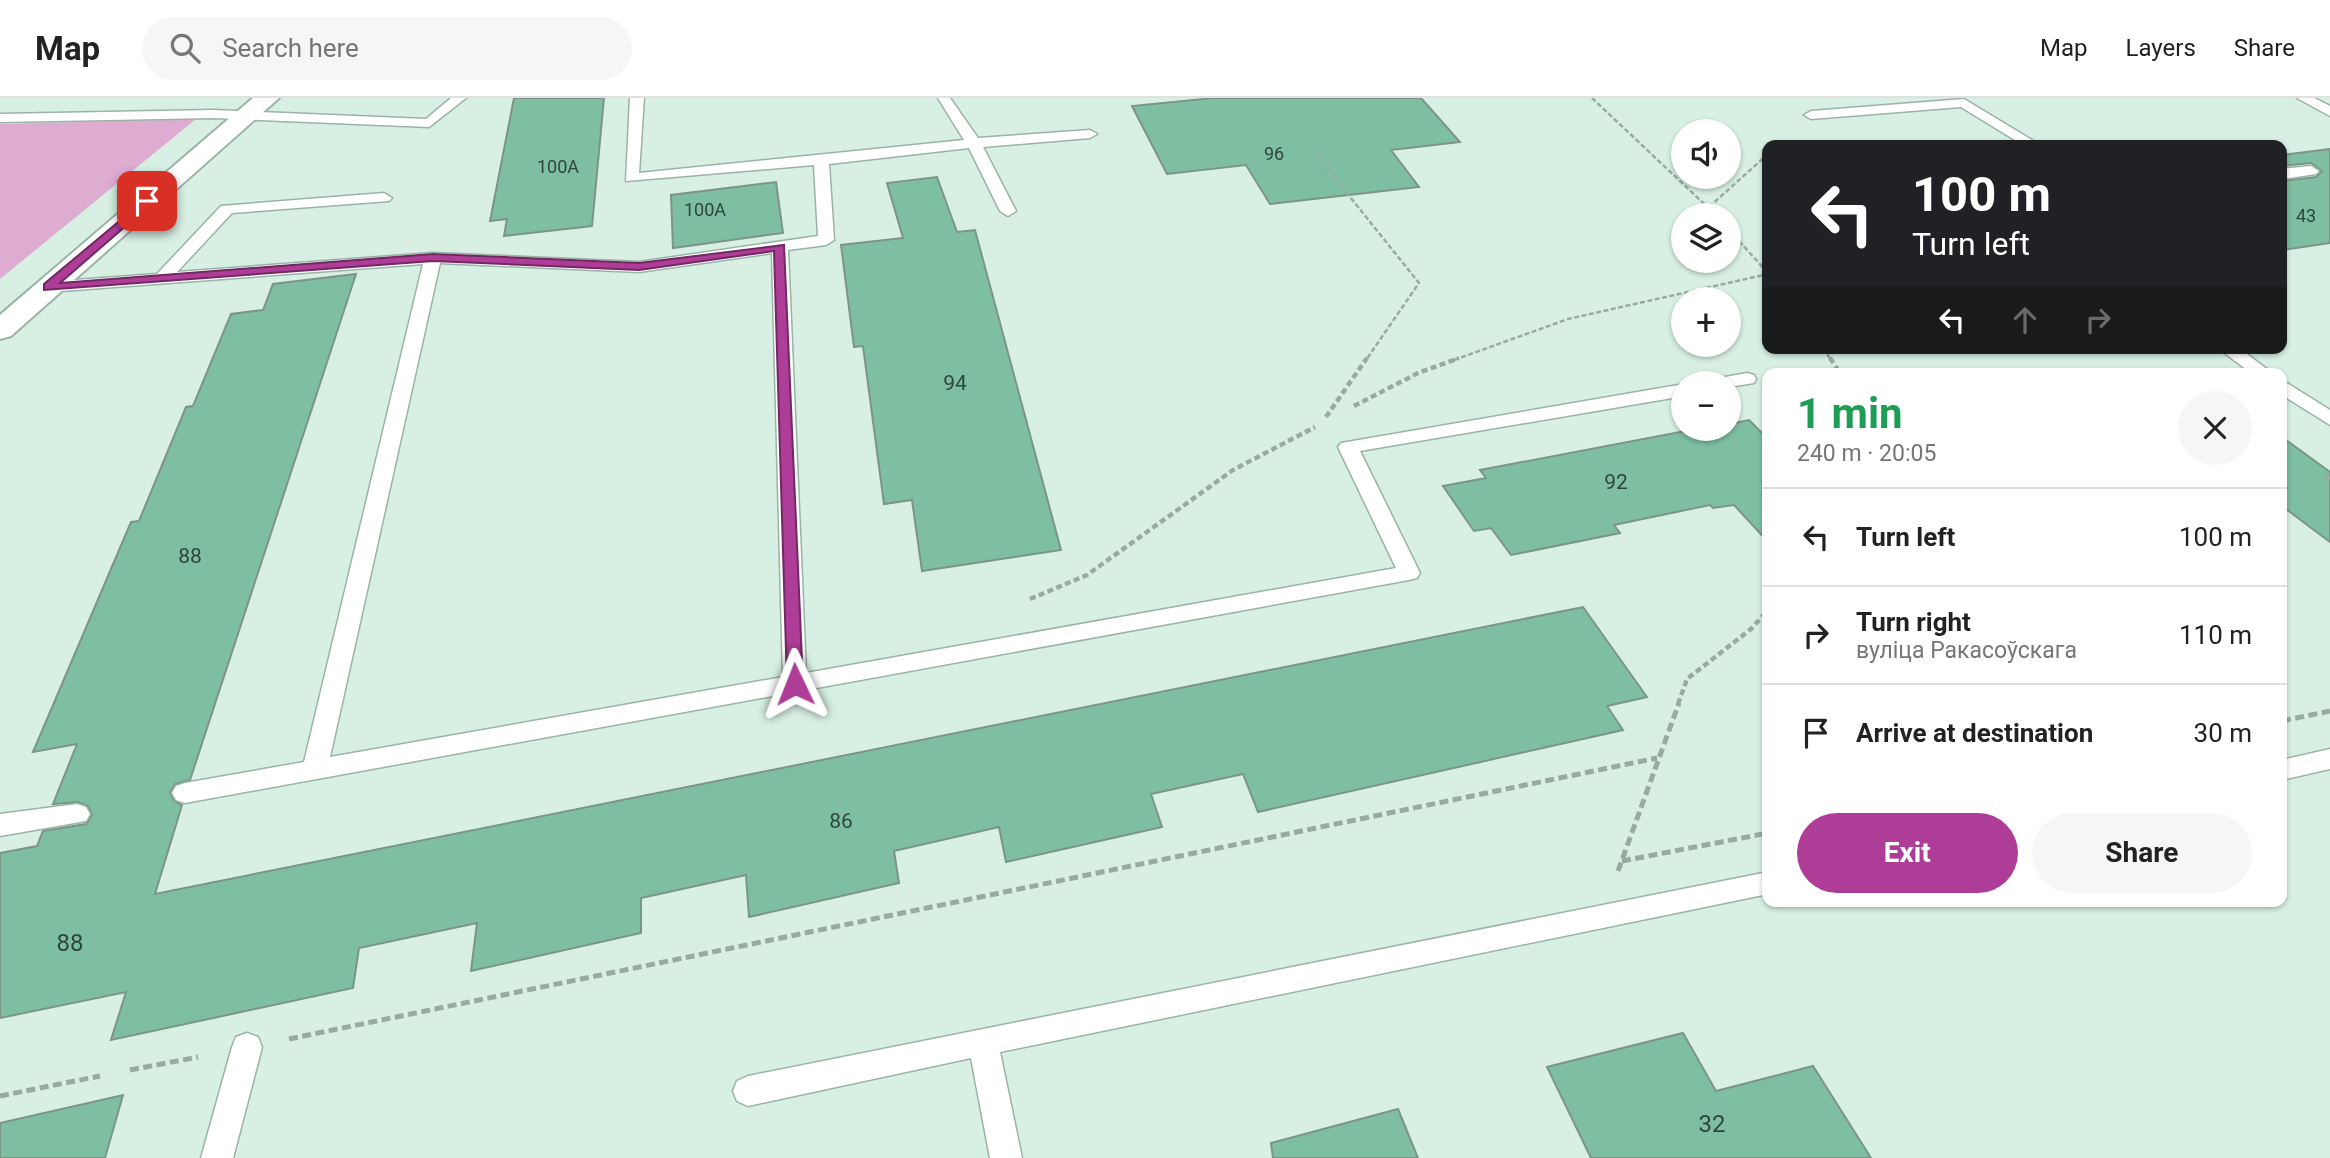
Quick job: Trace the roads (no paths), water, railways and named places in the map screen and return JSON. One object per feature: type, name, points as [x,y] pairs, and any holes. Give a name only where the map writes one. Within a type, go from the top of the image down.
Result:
[{"type":"main road","points":[[0,330],[267,98]]},
{"type":"lane","points":[[0,118],[247,116],[429,123],[459,98]]},
{"type":"lane","points":[[637,98],[631,178],[974,143],[1090,134]]},
{"type":"lane","points":[[2304,98],[2330,112]]},
{"type":"lane","points":[[944,100],[974,143],[1007,211]]},
{"type":"lane","points":[[1811,115],[1964,103],[2025,140]]},
{"type":"lane","points":[[48,287],[433,258],[639,267],[826,240],[821,160]]},
{"type":"lane","points":[[2287,173],[2311,171]]},
{"type":"lane","points":[[160,280],[227,209],[384,198]]},
{"type":"lane","points":[[780,247],[795,684]]},
{"type":"lane","points":[[315,769],[433,258]]},
{"type":"lane","points":[[2236,354],[2256,368]]},
{"type":"lane","points":[[1741,380],[1747,379]]},
{"type":"lane","points":[[2287,389],[2330,419]]},
{"type":"lane","points":[[185,793],[1409,573],[1348,447],[1671,392]]},
{"type":"lane","points":[[2287,769],[2330,759]]},
{"type":"lane","points":[[0,825],[77,814]]},
{"type":"lane","points":[[748,1091],[1762,884]]},
{"type":"lane","points":[[984,1042],[1006,1158]]},
{"type":"lane","points":[[217,1158],[247,1047]]}]
